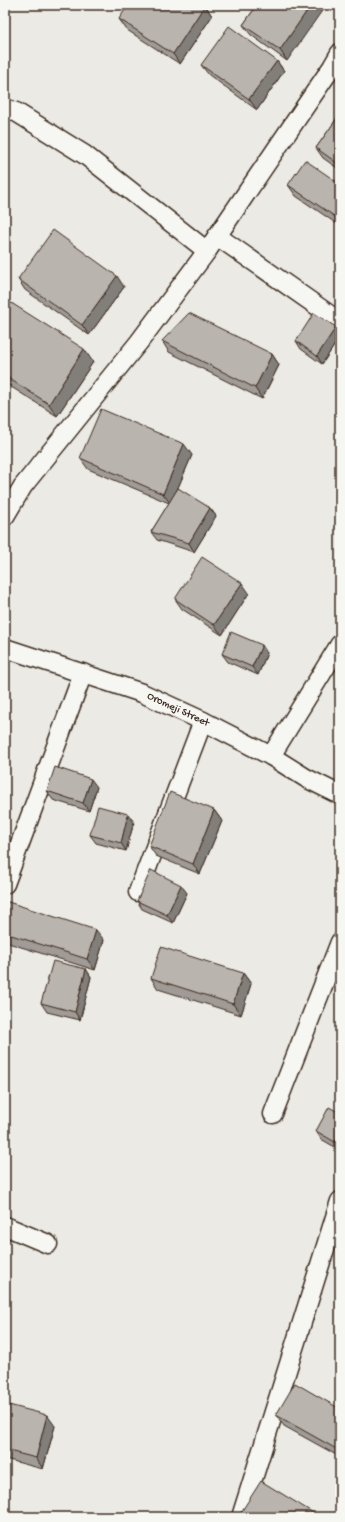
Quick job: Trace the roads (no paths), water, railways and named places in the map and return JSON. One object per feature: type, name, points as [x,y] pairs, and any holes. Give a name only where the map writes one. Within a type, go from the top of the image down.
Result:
[{"type":"street","points":[[5,516],[22,486],[139,342],[218,236],[340,53]]},
{"type":"street","points":[[5,108],[16,112],[85,155],[207,251]]},
{"type":"street","points":[[218,236],[340,322]]},
{"type":"street","points":[[271,756],[340,644]]},
{"type":"street","name":"Oromeji Street","points":[[5,648],[142,693],[271,756],[306,778],[340,795]]},
{"type":"street","points":[[5,884],[82,673]]},
{"type":"street","points":[[138,892],[202,721]]},
{"type":"street","points":[[273,1114],[340,942]]},
{"type":"street","points":[[241,1517],[340,1201]]},
{"type":"street","points":[[5,1226],[48,1244]]}]
